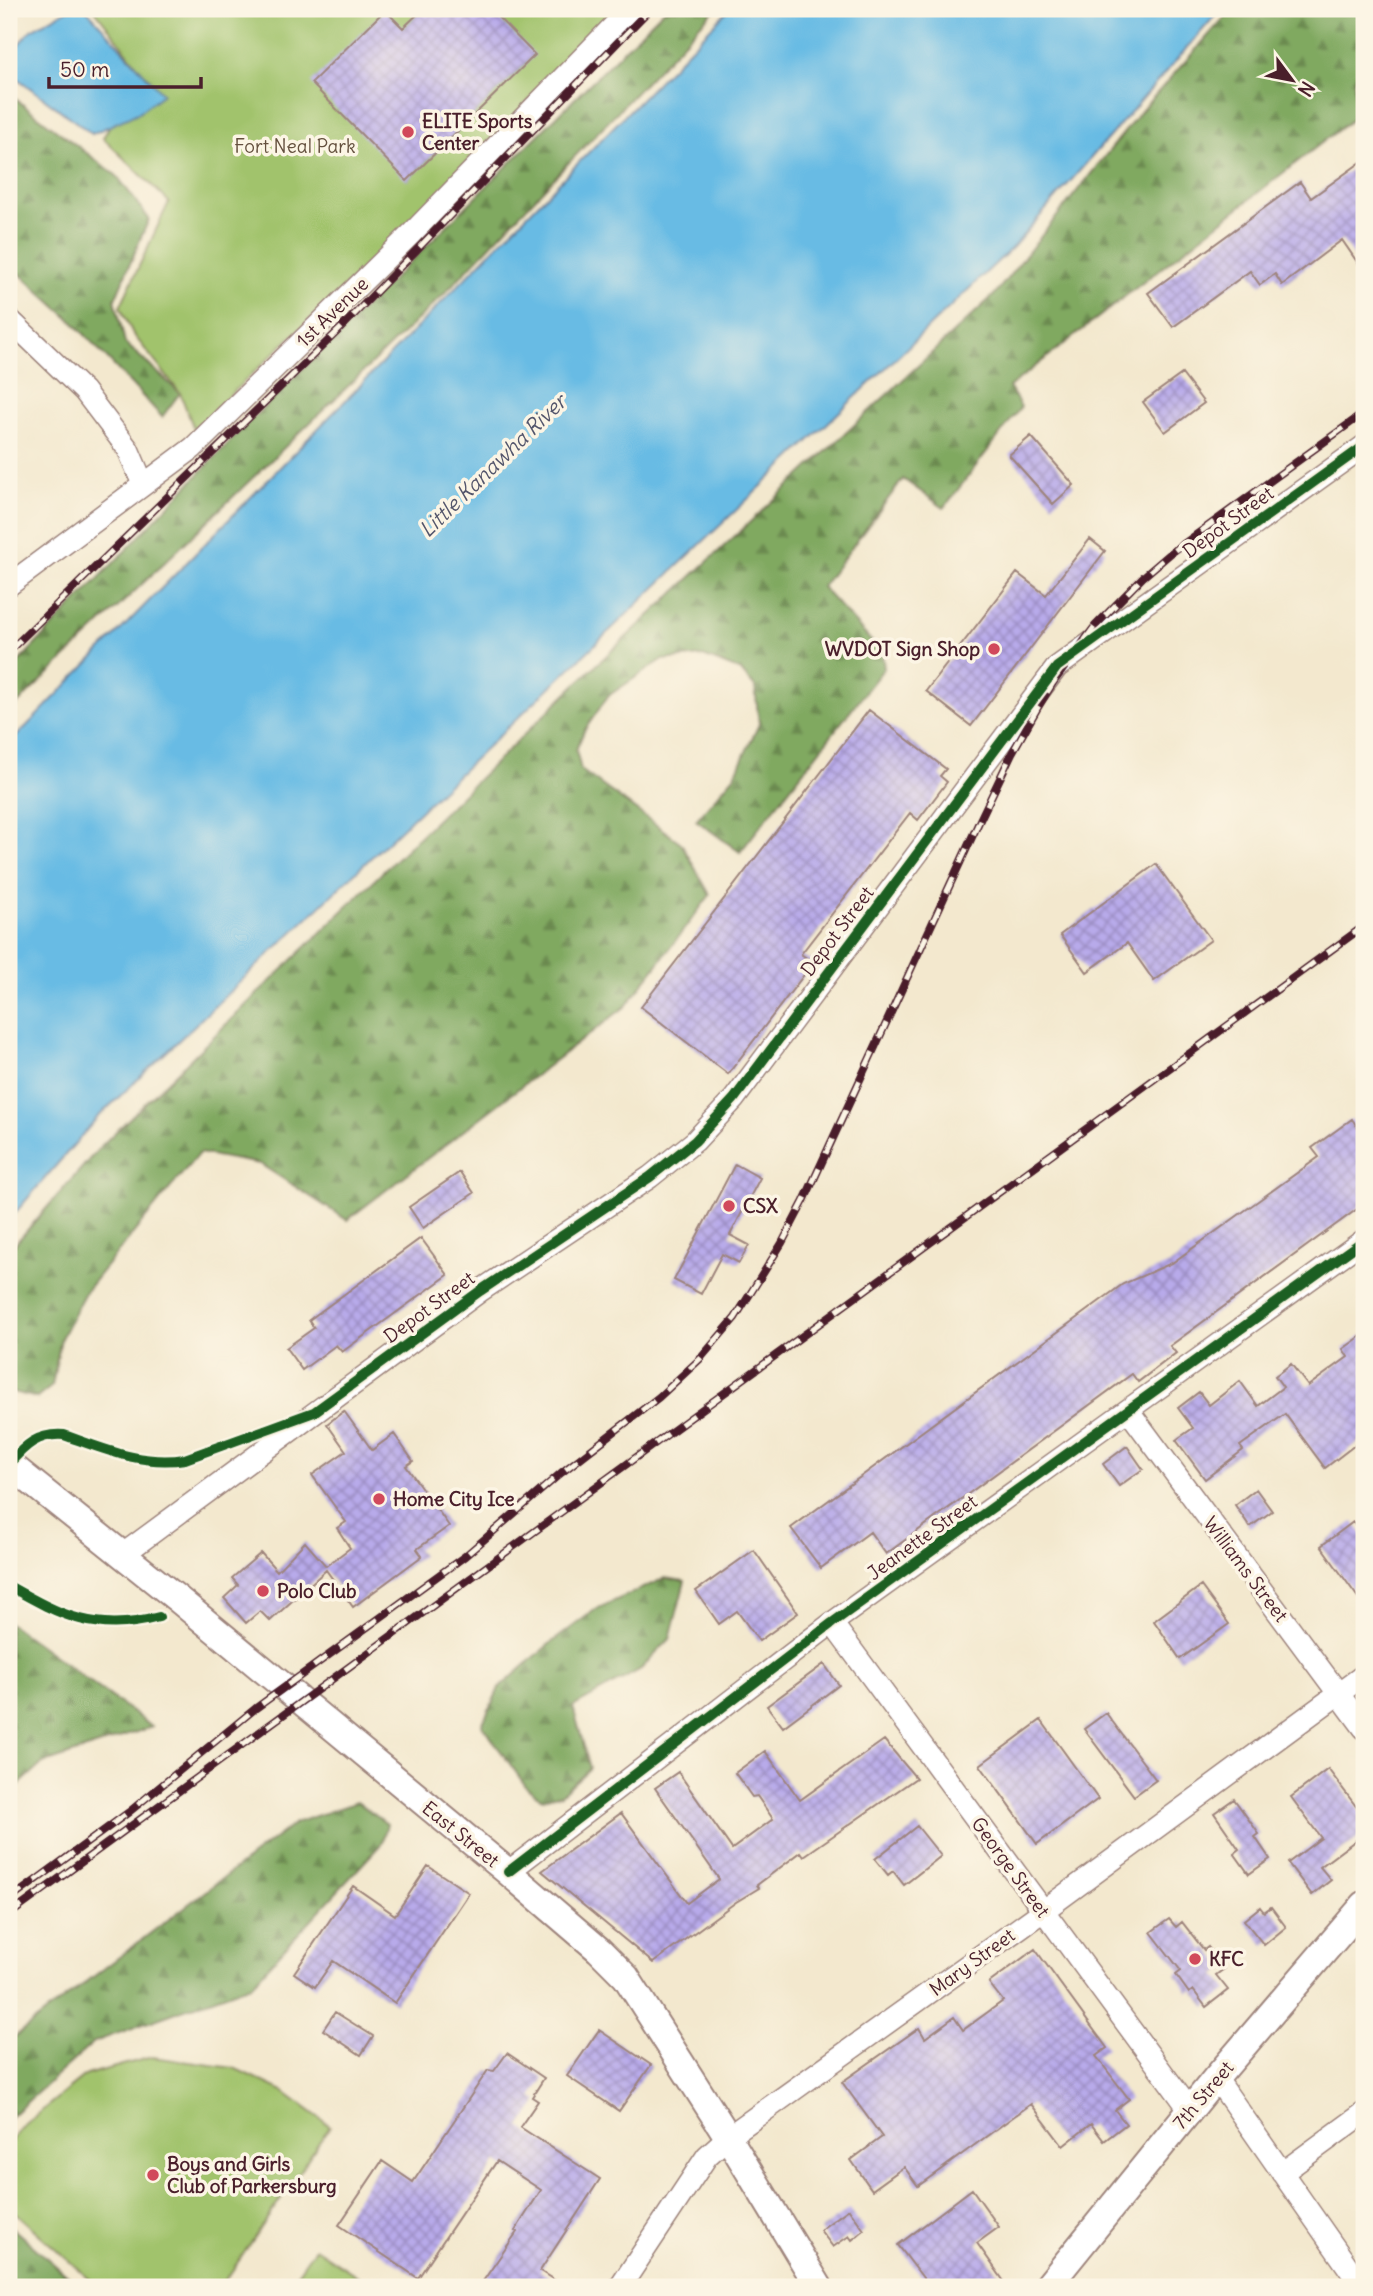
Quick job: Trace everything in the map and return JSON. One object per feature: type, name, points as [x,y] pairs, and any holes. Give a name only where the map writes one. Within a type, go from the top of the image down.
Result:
[{"type":"main road","name":"East Street","points":[[9,1464],[508,1872],[599,1950],[626,1977],[729,2137],[818,2287]]},
{"type":"main road","name":"7th Street","points":[[1047,2287],[1216,2078],[1364,1905]]},
{"type":"street","name":"1st Avenue","points":[[9,585],[193,448],[421,225],[630,9]]},
{"type":"street","points":[[9,319],[84,391],[128,449],[143,484]]},
{"type":"street","name":"Depot Street","points":[[122,1555],[480,1291],[650,1177],[695,1142],[734,1099],[1056,667],[1364,446]]},
{"type":"street","name":"Jeanette Street","points":[[508,1872],[832,1623],[1364,1240]]},
{"type":"street","name":"Williams Street","points":[[1128,1410],[1364,1728]]},
{"type":"street","name":"George Street","points":[[832,1623],[1191,2109]]},
{"type":"street","name":"Mary Street","points":[[620,2287],[707,2156],[729,2137],[1364,1675]]},
{"type":"street","points":[[1216,2078],[1362,2287]]},
{"type":"street","points":[[1282,2173],[1364,2113]]},
{"type":"green space","name":"Fort Neal Park","points":[[94,9],[617,9],[395,239],[194,429],[180,393],[133,334],[120,307],[169,202],[103,138],[140,69]]},
{"type":"green space","points":[[665,9],[715,9],[443,295],[9,712],[9,672],[241,430]]},
{"type":"green space","points":[[1232,9],[1364,9],[1364,65],[1354,81],[1356,116],[1009,387],[1021,407],[944,508],[903,479],[822,587],[882,653],[884,668],[740,852],[696,820],[735,775],[759,724],[755,687],[741,671],[703,656],[662,660],[608,696],[584,731],[576,750],[581,770],[681,843],[710,895],[626,1006],[347,1220],[260,1164],[199,1153],[85,1292],[61,1338],[52,1386],[37,1398],[9,1391],[9,1251],[101,1146],[578,682],[994,295],[1142,110]]},
{"type":"green space","points":[[9,94],[117,176],[149,219],[115,299],[125,343],[180,393],[162,417],[72,321],[9,264]]},
{"type":"green space","points":[[665,1578],[685,1581],[670,1639],[641,1669],[573,1707],[590,1768],[561,1794],[543,1799],[528,1789],[482,1725],[499,1688],[547,1646],[596,1609]]},
{"type":"green space","points":[[9,1623],[152,1727],[42,1764],[9,1794]]},
{"type":"green space","points":[[357,1802],[387,1824],[382,1843],[251,1985],[94,2042],[9,2118],[9,2041],[295,1823]]},
{"type":"green space","name":"Boys and Girls Club of Parkersburg","points":[[152,2057],[234,2068],[283,2091],[330,2126],[221,2287],[98,2287],[9,2207],[9,2143],[25,2124],[86,2075]]},
{"type":"green space","points":[[9,2225],[80,2287],[9,2287]]},
{"type":"green space","points":[[315,2248],[374,2287],[288,2287]]},
{"type":"water","points":[[69,9],[86,9],[163,94],[138,113],[92,134],[13,75],[9,67],[9,55],[31,30]]},
{"type":"water","name":"Little Kanawha River","points":[[729,9],[1221,9],[1013,247],[97,1118],[9,1220],[9,744]]},
{"type":"building","name":"ELITE Sports Center","points":[[423,9],[490,9],[535,55],[407,181],[311,83],[385,10],[403,28]]},
{"type":"building","points":[[1364,160],[1364,272],[1342,240],[1282,285],[1275,274],[1260,285],[1250,271],[1173,327],[1148,293],[1300,182],[1311,198]]},
{"type":"building","points":[[1182,374],[1204,403],[1165,432],[1143,402]]},
{"type":"building","points":[[1031,436],[1074,485],[1053,504],[1009,455]]},
{"type":"building","name":"WVDOT Sign Shop","points":[[1090,539],[1105,551],[971,726],[926,691],[1017,573],[1046,595]]},
{"type":"building","points":[[869,710],[946,769],[940,776],[947,782],[918,820],[910,813],[801,954],[813,963],[728,1074],[641,1007]]},
{"type":"building","points":[[1156,864],[1211,940],[1154,981],[1127,943],[1087,972],[1060,935]]},
{"type":"building","points":[[1352,1119],[1364,1137],[1364,1204],[1170,1346],[1176,1353],[1138,1382],[1132,1374],[886,1554],[870,1532],[821,1568],[791,1528],[1123,1284],[1172,1263],[1319,1157],[1312,1148]]},
{"type":"building","name":"CSX","points":[[735,1164],[760,1178],[730,1235],[749,1245],[739,1263],[722,1254],[701,1294],[674,1280]]},
{"type":"building","points":[[460,1172],[474,1193],[423,1228],[409,1207]]},
{"type":"building","points":[[421,1238],[448,1275],[342,1352],[336,1345],[302,1370],[286,1348],[314,1328],[309,1320]]},
{"type":"building","points":[[1364,1334],[1364,1438],[1325,1468],[1285,1414],[1240,1446],[1243,1450],[1205,1479],[1176,1440],[1193,1428],[1178,1408],[1199,1392],[1209,1405],[1240,1381],[1258,1406],[1283,1387],[1275,1376],[1291,1364],[1308,1386],[1348,1357],[1343,1349]]},
{"type":"building","name":"Home City Ice","points":[[344,1411],[372,1450],[394,1434],[413,1461],[406,1466],[449,1526],[417,1549],[422,1556],[353,1607],[326,1570],[270,1621],[260,1611],[246,1623],[224,1598],[238,1585],[232,1578],[261,1553],[277,1571],[305,1542],[326,1566],[350,1548],[337,1528],[346,1522],[312,1475],[346,1451],[327,1424]]},
{"type":"building","points":[[1127,1446],[1143,1469],[1119,1486],[1103,1464]]},
{"type":"building","points":[[1256,1489],[1272,1511],[1250,1527],[1235,1505]]},
{"type":"building","points":[[1353,1522],[1364,1537],[1364,1606],[1321,1546]]},
{"type":"building","points":[[754,1550],[798,1613],[759,1641],[737,1611],[719,1624],[696,1591]]},
{"type":"building","points":[[1201,1586],[1229,1624],[1180,1659],[1154,1621]]},
{"type":"building","points":[[824,1664],[839,1685],[783,1727],[767,1706]]},
{"type":"building","points":[[1106,1713],[1156,1780],[1134,1796],[1084,1729]]},
{"type":"building","points":[[1041,1720],[1098,1799],[1037,1844],[980,1765]]},
{"type":"building","points":[[884,1740],[916,1778],[804,1856],[801,1852],[757,1885],[759,1888],[653,1963],[542,1871],[621,1813],[687,1903],[719,1879],[655,1788],[678,1772],[732,1849],[773,1819],[757,1796],[752,1797],[735,1773],[765,1751],[800,1800]]},
{"type":"building","points":[[1328,1769],[1364,1817],[1364,1834],[1320,1867],[1331,1880],[1312,1895],[1288,1863],[1321,1838],[1291,1797]]},
{"type":"building","points":[[1234,1799],[1259,1834],[1255,1837],[1270,1859],[1249,1874],[1234,1853],[1239,1849],[1214,1813]]},
{"type":"building","points":[[917,1826],[941,1856],[904,1885],[893,1871],[888,1875],[875,1859]]},
{"type":"building","points":[[428,1866],[469,1893],[395,2003],[333,1961],[315,1987],[294,1973],[353,1886],[395,1915]]},
{"type":"building","points":[[1260,1907],[1264,1912],[1271,1907],[1286,1927],[1264,1945],[1244,1920]]},
{"type":"building","name":"KFC","points":[[1169,1919],[1176,1927],[1182,1922],[1204,1950],[1208,1947],[1224,1969],[1216,1975],[1228,1990],[1206,2007],[1193,1990],[1189,1993],[1176,1975],[1181,1971],[1151,1932]]},
{"type":"building","points":[[1035,1949],[1107,2048],[1096,2056],[1129,2099],[1115,2110],[1126,2124],[1104,2141],[1091,2124],[1063,2146],[1031,2104],[918,2186],[904,2167],[872,2190],[851,2160],[882,2137],[842,2082],[919,2028],[925,2038],[954,2017],[963,2030],[1003,2001],[989,1983]]},
{"type":"building","points":[[335,2012],[373,2036],[361,2055],[323,2030]]},
{"type":"building","points":[[599,2030],[651,2065],[619,2111],[567,2076]]},
{"type":"building","points":[[507,2053],[544,2078],[532,2097],[538,2101],[520,2127],[600,2179],[540,2271],[565,2287],[479,2287],[517,2232],[515,2231],[541,2190],[497,2161],[418,2278],[339,2225],[382,2161],[413,2182],[488,2070],[494,2071]]},
{"type":"building","points":[[972,2189],[999,2227],[977,2243],[1008,2287],[930,2287],[898,2245]]},
{"type":"building","points":[[849,2209],[864,2230],[852,2240],[849,2236],[833,2247],[820,2230]]},
{"type":"railway","points":[[9,651],[340,329],[650,9]]},
{"type":"railway","points":[[9,1900],[129,1812],[256,1708],[465,1556],[561,1473],[659,1397],[700,1359],[735,1318],[782,1243],[804,1201],[1012,753],[1053,683],[1095,626],[1143,577],[1171,553],[1364,413]]},
{"type":"railway","points":[[9,1915],[1364,926]]},
{"type":"cycle path","points":[[9,1464],[39,1438],[55,1435],[64,1435],[138,1458],[169,1461],[185,1459],[314,1412],[480,1291],[650,1177],[695,1141],[734,1099],[1057,667],[1364,446]]},
{"type":"cycle path","points":[[508,1872],[832,1623],[1364,1240]]},
{"type":"cycle path","points":[[9,1586],[46,1606],[98,1623],[117,1624],[159,1617]]},
{"type":"place","name":"ELITE Sports Center","points":[[408,132]]},
{"type":"place","name":"WVDOT Sign Shop","points":[[994,649]]},
{"type":"place","name":"CSX","points":[[729,1206]]},
{"type":"place","name":"Home City Ice","points":[[379,1499]]},
{"type":"place","name":"Polo Club","points":[[263,1591]]},
{"type":"place","name":"KFC","points":[[1195,1959]]},
{"type":"place","name":"Boys and Girls Club of Parkersburg","points":[[153,2175]]}]
